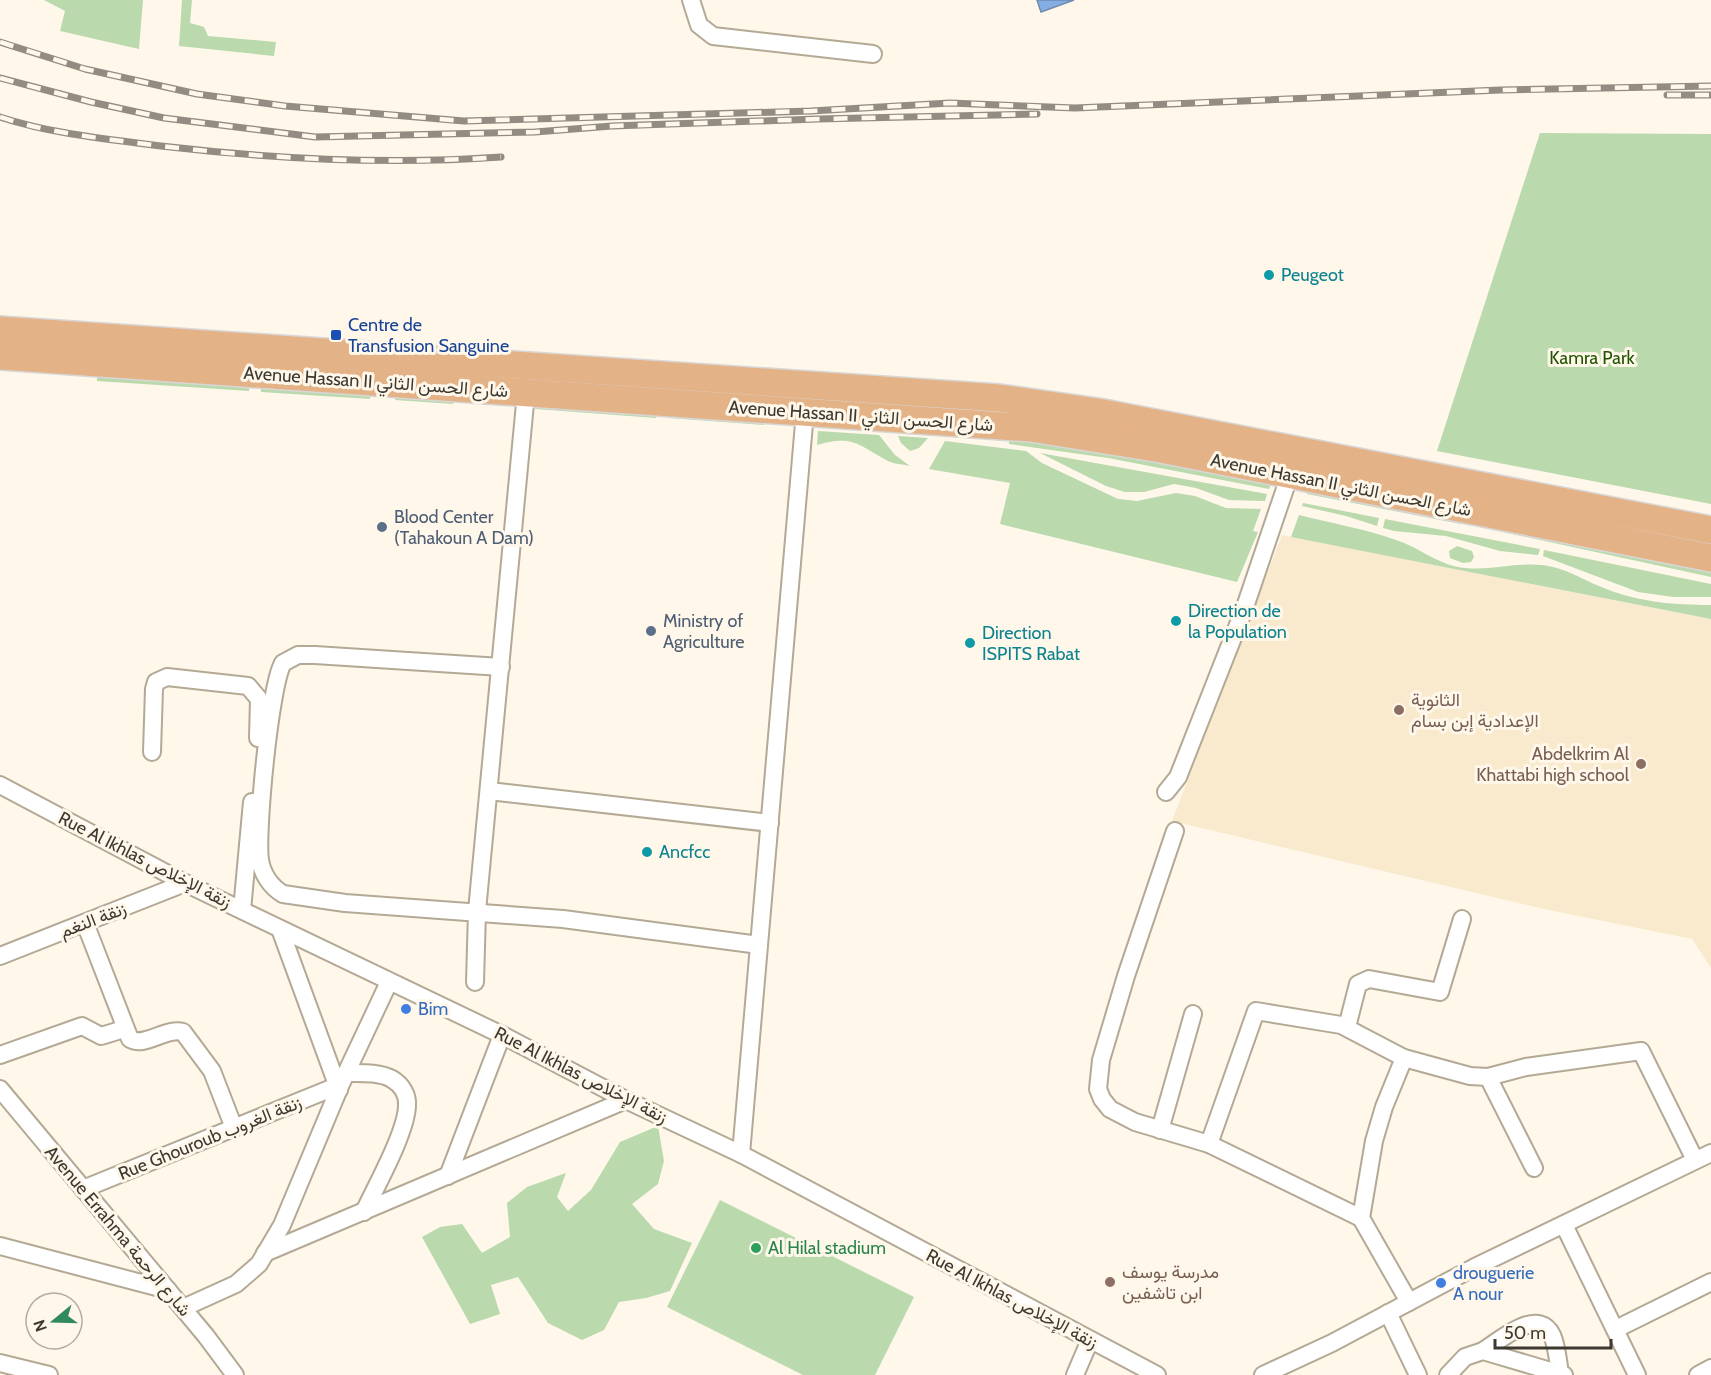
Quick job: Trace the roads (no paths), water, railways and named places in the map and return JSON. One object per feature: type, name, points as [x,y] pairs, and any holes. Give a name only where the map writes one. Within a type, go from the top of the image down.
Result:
[{"type":"main road","name":"Avenue Hassan II شارع الحسن الثاني","points":[[0,330],[999,398],[1119,416],[1711,530]]},
{"type":"main road","name":"Avenue Hassan II شارع الحسن الثاني","points":[[0,356],[1031,428],[1094,437],[1290,474],[1711,558]]},
{"type":"street","points":[[691,0],[699,25],[713,36],[873,54]]},
{"type":"street","points":[[474,982],[477,912],[526,393]]},
{"type":"street","points":[[741,1154],[806,412]]},
{"type":"street","points":[[1166,792],[1178,777],[1245,607],[1290,474]]},
{"type":"street","points":[[501,667],[298,655],[283,663],[278,671],[268,732],[260,860],[274,888],[283,894],[345,903],[573,920],[759,945]]},
{"type":"street","points":[[152,753],[154,689],[156,682],[160,679],[216,681],[248,686],[259,699],[259,724],[242,910]]},
{"type":"street","points":[[489,790],[770,823]]},
{"type":"street","name":"Rue Al Ikhlas زنقة الإخلاص","points":[[5,791],[185,883],[502,1035],[626,1100],[741,1154],[1157,1375]]},
{"type":"street","points":[[1175,831],[1126,976],[1101,1060],[1098,1089],[1110,1109],[1134,1122],[1209,1144],[1361,1218],[1409,1302]]},
{"type":"street","name":"زنقة النغم","points":[[0,956],[185,883]]},
{"type":"street","points":[[1347,1027],[1358,984],[1362,981],[1369,979],[1440,992],[1462,919]]},
{"type":"street","points":[[85,923],[124,1029],[133,1042],[178,1030],[183,1032],[212,1071],[234,1128]]},
{"type":"street","points":[[280,928],[341,1083]]},
{"type":"street","points":[[183,1308],[249,1276],[265,1253],[282,1225],[341,1083],[389,982]]},
{"type":"street","points":[[1209,1144],[1256,1011],[1284,1014],[1347,1027],[1404,1058],[1470,1076],[1488,1077],[1526,1067],[1641,1051],[1695,1160]]},
{"type":"street","points":[[1160,1130],[1193,1014]]},
{"type":"street","points":[[0,1055],[82,1026],[101,1036],[124,1029]]},
{"type":"street","points":[[448,1176],[502,1035]]},
{"type":"street","points":[[1361,1218],[1374,1142],[1383,1107],[1404,1058]]},
{"type":"street","name":"Rue Ghouroub زنقة الغروب","points":[[83,1189],[341,1083],[375,1075],[392,1079],[405,1091],[407,1108],[397,1138],[364,1212]]},
{"type":"street","points":[[1488,1077],[1534,1168]]},
{"type":"street","name":"Avenue Errahma شارع الرحمة","points":[[0,1089],[183,1308],[235,1375]]},
{"type":"street","points":[[265,1253],[626,1100]]},
{"type":"street","points":[[1263,1375],[1475,1267],[1711,1152]]},
{"type":"street","points":[[1564,1225],[1637,1375]]},
{"type":"street","points":[[0,1246],[168,1290]]},
{"type":"street","points":[[1616,1329],[1711,1282]]},
{"type":"street","points":[[1388,1313],[1418,1375]]},
{"type":"street","points":[[1448,1375],[1465,1357],[1483,1352],[1526,1325],[1534,1323],[1548,1329],[1553,1336],[1562,1374],[1483,1352]]},
{"type":"street","points":[[1075,1375],[1090,1340]]},
{"type":"street","points":[[0,1363],[49,1375]]},
{"type":"street","points":[[1698,1375],[1711,1368]]},
{"type":"water","points":[[1037,0],[1074,0],[1041,12]]},
{"type":"railway","points":[[0,42],[85,69],[197,94],[285,106],[464,121],[811,111],[950,103],[1075,108],[1500,90],[1711,86]]},
{"type":"railway","points":[[0,78],[164,118],[315,137],[535,132],[612,126],[1037,114]]},
{"type":"railway","points":[[1667,95],[1711,95]]},
{"type":"railway","points":[[0,117],[40,128],[80,135],[246,154],[373,160],[501,157]]},
{"type":"place","name":"Peugeot","points":[[1269,275]]},
{"type":"place","name":"Centre de Transfusion Sanguine","points":[[336,335]]},
{"type":"place","name":"Blood Center (Tahakoun A Dam)","points":[[382,527]]},
{"type":"place","name":"Direction de la Population","points":[[1176,621]]},
{"type":"place","name":"Ministry of Agriculture","points":[[651,631]]},
{"type":"place","name":"Direction ISPITS Rabat","points":[[970,643]]},
{"type":"place","name":"الثانوية الإعدادية إبن بسام","points":[[1399,710]]},
{"type":"place","name":"Abdelkrim Al Khattabi high school","points":[[1641,764]]},
{"type":"place","name":"Ancfcc","points":[[647,852]]},
{"type":"place","name":"Bim","points":[[406,1009]]},
{"type":"place","name":"Al Hilal stadium","points":[[756,1248]]},
{"type":"place","name":"مدرسة يوسف ابن تاشفين","points":[[1110,1282]]},
{"type":"place","name":"drouguerie A nour","points":[[1441,1283]]},
{"type":"park label","name":"Kamra Park","points":[[1592,358]]}]
